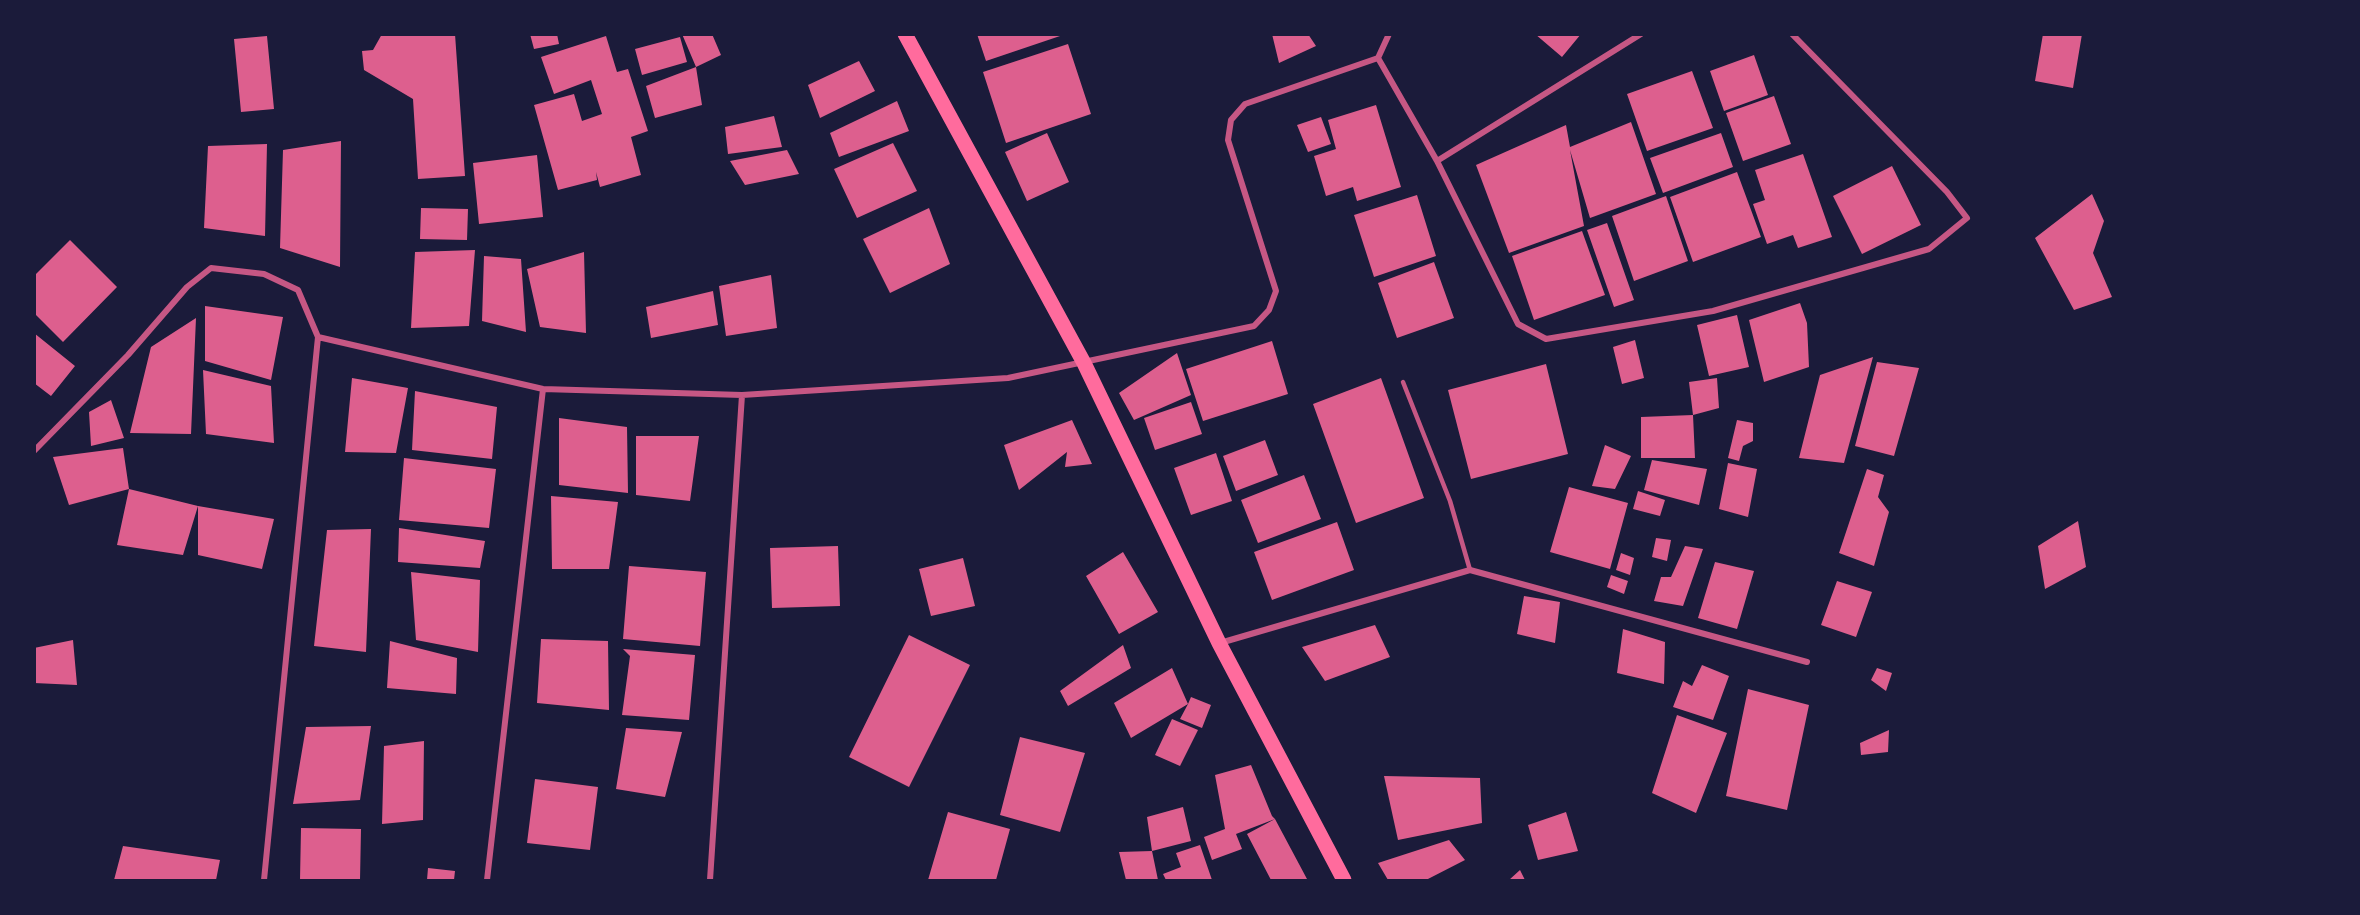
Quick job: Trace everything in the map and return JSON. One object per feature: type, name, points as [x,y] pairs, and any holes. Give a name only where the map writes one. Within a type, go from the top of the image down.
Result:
[{"type":"main road","points":[[905,34],[1084,363],[1220,643],[1344,880]]},
{"type":"street","points":[[318,337],[543,389],[742,394],[1008,378],[1254,326],[1269,310],[1276,291],[1228,140],[1231,120],[1245,104],[1378,58],[1389,34]]},
{"type":"street","points":[[1437,161],[1641,34]]},
{"type":"street","points":[[1378,58],[1437,161],[1518,324],[1546,339],[1713,310],[1929,249],[1967,218],[1947,192],[1792,34]]},
{"type":"street","points":[[34,451],[128,355],[187,288],[211,268],[264,274],[298,290],[318,337],[264,880]]},
{"type":"street","points":[[487,880],[543,389]]},
{"type":"street","points":[[710,880],[742,394]]},
{"type":"street","points":[[1220,643],[1470,570],[1807,662]]},
{"type":"lane","points":[[1403,382],[1450,501],[1470,570]]},
{"type":"building","points":[[382,34],[455,34],[465,176],[418,179],[413,99],[364,70],[362,51],[373,50]]},
{"type":"building","points":[[530,34],[557,34],[559,44],[534,49]]},
{"type":"building","points":[[682,34],[712,34],[721,55],[696,67]]},
{"type":"building","points":[[977,34],[1063,34],[1063,35],[986,61]]},
{"type":"building","points":[[1272,34],[1308,34],[1316,46],[1279,63]]},
{"type":"building","points":[[1535,34],[1581,34],[1562,57]]},
{"type":"building","points":[[2043,34],[2082,34],[2073,88],[2035,81]]},
{"type":"building","points":[[267,36],[274,109],[241,112],[234,39]]},
{"type":"building","points":[[606,36],[617,72],[628,69],[648,131],[631,137],[641,175],[600,187],[596,172],[597,180],[558,190],[534,105],[574,94],[582,121],[602,114],[591,80],[554,94],[541,57]]},
{"type":"building","points":[[680,37],[687,62],[642,75],[635,49]]},
{"type":"building","points":[[1068,44],[1091,114],[1006,143],[983,72]]},
{"type":"building","points":[[1754,55],[1768,95],[1724,111],[1710,71]]},
{"type":"building","points":[[859,61],[875,91],[820,118],[808,85]]},
{"type":"building","points":[[696,67],[702,105],[655,118],[646,86]]},
{"type":"building","points":[[1692,71],[1713,128],[1647,151],[1627,94]]},
{"type":"building","points":[[1774,96],[1791,144],[1743,161],[1726,113]]},
{"type":"building","points":[[897,101],[909,131],[839,157],[830,133]]},
{"type":"building","points":[[1376,105],[1401,187],[1357,201],[1353,187],[1326,196],[1314,156],[1336,149],[1328,120]]},
{"type":"building","points":[[774,116],[782,147],[728,154],[725,127]]},
{"type":"building","points":[[1321,117],[1331,144],[1308,152],[1297,125]]},
{"type":"building","points":[[1631,122],[1656,194],[1590,218],[1570,150],[1584,226],[1509,253],[1476,165],[1566,125],[1570,147]]},
{"type":"building","points":[[1047,133],[1069,182],[1027,201],[1005,152]]},
{"type":"building","points":[[1721,133],[1733,167],[1663,193],[1650,158]]},
{"type":"building","points":[[341,141],[340,267],[280,248],[283,150]]},
{"type":"building","points":[[893,143],[917,191],[857,218],[834,169]]},
{"type":"building","points":[[267,144],[265,236],[204,228],[208,146]]},
{"type":"building","points":[[787,150],[799,174],[745,185],[730,161]]},
{"type":"building","points":[[1803,154],[1832,237],[1798,248],[1793,235],[1767,244],[1753,204],[1765,200],[1755,170]]},
{"type":"building","points":[[537,155],[543,217],[479,224],[473,163]]},
{"type":"building","points":[[1892,166],[1921,225],[1862,254],[1833,196]]},
{"type":"building","points":[[1737,172],[1761,237],[1693,262],[1670,197]]},
{"type":"building","points":[[2092,194],[2104,221],[2093,253],[2112,297],[2074,310],[2035,238]]},
{"type":"building","points":[[1417,195],[1436,256],[1374,277],[1354,215]]},
{"type":"building","points":[[1666,196],[1688,261],[1634,281],[1612,216]]},
{"type":"building","points":[[421,208],[468,209],[467,240],[420,239]]},
{"type":"building","points":[[929,208],[950,264],[890,293],[863,239]]},
{"type":"building","points":[[1607,223],[1634,300],[1614,307],[1587,230]]},
{"type":"building","points":[[1582,231],[1605,295],[1534,320],[1512,256]]},
{"type":"building","points":[[70,240],[117,287],[63,342],[34,313],[34,276]]},
{"type":"building","points":[[475,250],[469,326],[411,328],[415,252]]},
{"type":"building","points":[[584,252],[586,333],[540,327],[527,269]]},
{"type":"building","points":[[484,256],[521,259],[526,332],[482,321]]},
{"type":"building","points":[[1434,262],[1454,318],[1397,338],[1378,283]]},
{"type":"building","points":[[771,275],[777,328],[726,336],[719,286]]},
{"type":"building","points":[[713,291],[718,325],[651,338],[646,307]]},
{"type":"building","points":[[1800,303],[1807,323],[1809,367],[1764,382],[1749,320]]},
{"type":"building","points":[[205,306],[283,317],[271,380],[205,361]]},
{"type":"building","points":[[1737,315],[1749,367],[1709,376],[1697,325]]},
{"type":"building","points":[[196,318],[191,434],[130,433],[151,347]]},
{"type":"building","points":[[34,333],[75,366],[51,396],[34,383]]},
{"type":"building","points":[[1635,340],[1644,378],[1622,384],[1613,347]]},
{"type":"building","points":[[1272,341],[1288,394],[1203,421],[1186,369]]},
{"type":"building","points":[[1177,353],[1191,395],[1134,420],[1119,393]]},
{"type":"building","points":[[1873,357],[1844,463],[1799,458],[1820,375]]},
{"type":"building","points":[[1877,362],[1919,368],[1894,456],[1855,446]]},
{"type":"building","points":[[1546,364],[1568,454],[1471,479],[1448,390]]},
{"type":"building","points":[[203,370],[271,386],[274,443],[206,434]]},
{"type":"building","points":[[352,378],[408,388],[396,453],[345,452]]},
{"type":"building","points":[[1381,378],[1424,498],[1356,523],[1313,404]]},
{"type":"building","points":[[1717,378],[1719,408],[1693,415],[1689,382]]},
{"type":"building","points":[[415,391],[497,407],[492,459],[412,450]]},
{"type":"building","points":[[111,400],[124,438],[91,446],[89,412]]},
{"type":"building","points":[[1191,402],[1202,434],[1155,450],[1144,418]]},
{"type":"building","points":[[1693,415],[1695,458],[1641,458],[1641,417]]},
{"type":"building","points":[[559,418],[627,427],[628,493],[559,485]]},
{"type":"building","points":[[1072,420],[1092,464],[1065,467],[1067,452],[1019,490],[1004,445]]},
{"type":"building","points":[[1737,420],[1753,423],[1753,441],[1743,446],[1739,461],[1728,458]]},
{"type":"building","points":[[636,436],[699,436],[690,501],[636,495]]},
{"type":"building","points":[[1265,440],[1278,475],[1236,491],[1223,456]]},
{"type":"building","points":[[1605,445],[1631,456],[1615,489],[1592,486]]},
{"type":"building","points":[[123,448],[129,489],[69,505],[53,457]]},
{"type":"building","points":[[1216,453],[1232,501],[1191,515],[1174,468]]},
{"type":"building","points":[[404,458],[496,469],[489,528],[399,520]]},
{"type":"building","points":[[1652,460],[1707,469],[1699,505],[1644,490]]},
{"type":"building","points":[[1728,463],[1757,469],[1748,517],[1719,509]]},
{"type":"building","points":[[1867,469],[1884,475],[1878,497],[1889,512],[1874,566],[1839,553]]},
{"type":"building","points":[[1304,475],[1321,519],[1258,543],[1241,500]]},
{"type":"building","points":[[1569,487],[1628,503],[1610,569],[1550,552]]},
{"type":"building","points":[[129,489],[198,506],[183,555],[117,545]]},
{"type":"building","points":[[1638,491],[1665,500],[1660,516],[1633,509]]},
{"type":"building","points":[[551,496],[618,502],[609,569],[552,569]]},
{"type":"building","points":[[198,506],[274,519],[262,569],[198,555]]},
{"type":"building","points":[[2078,521],[2086,567],[2045,589],[2038,546]]},
{"type":"building","points":[[1337,522],[1354,570],[1272,600],[1254,552]]},
{"type":"building","points":[[399,528],[485,541],[480,568],[398,562]]},
{"type":"building","points":[[371,529],[366,652],[314,646],[327,530]]},
{"type":"building","points":[[1656,538],[1671,540],[1667,561],[1652,557]]},
{"type":"building","points":[[838,546],[840,606],[772,608],[770,548]]},
{"type":"building","points":[[1685,546],[1703,549],[1683,606],[1654,601],[1661,577],[1671,577]]},
{"type":"building","points":[[1123,552],[1158,612],[1119,634],[1086,576]]},
{"type":"building","points":[[1621,553],[1634,558],[1630,575],[1616,570]]},
{"type":"building","points":[[963,558],[975,606],[931,616],[919,569]]},
{"type":"building","points":[[1715,562],[1754,571],[1737,629],[1698,618]]},
{"type":"building","points":[[629,566],[706,572],[700,646],[623,639]]},
{"type":"building","points":[[411,572],[480,580],[478,652],[416,640]]},
{"type":"building","points":[[1611,575],[1628,581],[1624,594],[1607,587]]},
{"type":"building","points":[[1837,581],[1872,592],[1856,637],[1821,625]]},
{"type":"building","points":[[1524,596],[1560,602],[1555,643],[1517,634]]},
{"type":"building","points":[[1375,625],[1390,657],[1325,681],[1302,647]]},
{"type":"building","points":[[1623,629],[1665,642],[1664,684],[1617,673]]},
{"type":"building","points":[[909,635],[970,665],[909,787],[849,757]]},
{"type":"building","points":[[541,639],[608,641],[609,710],[537,703]]},
{"type":"building","points":[[73,640],[77,685],[34,683],[34,648]]},
{"type":"building","points":[[390,641],[457,658],[456,694],[387,688]]},
{"type":"building","points":[[1123,645],[1131,668],[1068,706],[1060,691]]},
{"type":"building","points":[[623,649],[695,655],[689,720],[622,715],[630,656]]},
{"type":"building","points":[[1702,665],[1729,676],[1713,720],[1673,707],[1683,681],[1692,686]]},
{"type":"building","points":[[1172,668],[1188,704],[1131,738],[1114,703]]},
{"type":"building","points":[[1877,668],[1892,673],[1886,691],[1871,680]]},
{"type":"building","points":[[1748,689],[1809,705],[1787,810],[1726,796]]},
{"type":"building","points":[[1191,697],[1211,705],[1202,728],[1180,719]]},
{"type":"building","points":[[1677,715],[1727,733],[1696,813],[1652,793]]},
{"type":"building","points":[[1172,719],[1198,730],[1180,766],[1155,755]]},
{"type":"building","points":[[371,726],[360,800],[293,804],[306,727]]},
{"type":"building","points":[[626,728],[682,732],[665,797],[616,789]]},
{"type":"building","points":[[1889,730],[1888,752],[1861,755],[1860,743]]},
{"type":"building","points":[[1020,737],[1085,753],[1060,832],[1000,815]]},
{"type":"building","points":[[424,741],[423,820],[382,824],[384,746]]},
{"type":"building","points":[[1251,765],[1275,819],[1236,834],[1242,849],[1212,860],[1204,837],[1225,829],[1215,775]]},
{"type":"building","points":[[1384,776],[1480,778],[1482,823],[1398,840]]},
{"type":"building","points":[[535,779],[598,787],[590,850],[527,843]]},
{"type":"building","points":[[1183,807],[1191,841],[1152,851],[1147,817]]},
{"type":"building","points":[[948,812],[1010,829],[996,880],[928,880]]},
{"type":"building","points":[[1566,812],[1578,851],[1538,860],[1528,825]]},
{"type":"building","points":[[1275,819],[1307,879],[1271,880],[1247,834]]},
{"type":"building","points":[[301,828],[361,829],[360,880],[300,880]]},
{"type":"building","points":[[1449,840],[1465,860],[1426,880],[1388,880],[1378,863]]},
{"type":"building","points":[[1200,845],[1212,880],[1166,880],[1163,874],[1181,867],[1176,853]]},
{"type":"building","points":[[123,846],[220,860],[216,880],[114,880]]},
{"type":"building","points":[[1152,851],[1158,880],[1126,880],[1119,852]]},
{"type":"building","points":[[428,868],[455,871],[454,880],[427,880]]},
{"type":"building","points":[[1520,870],[1525,880],[1509,880]]}]
